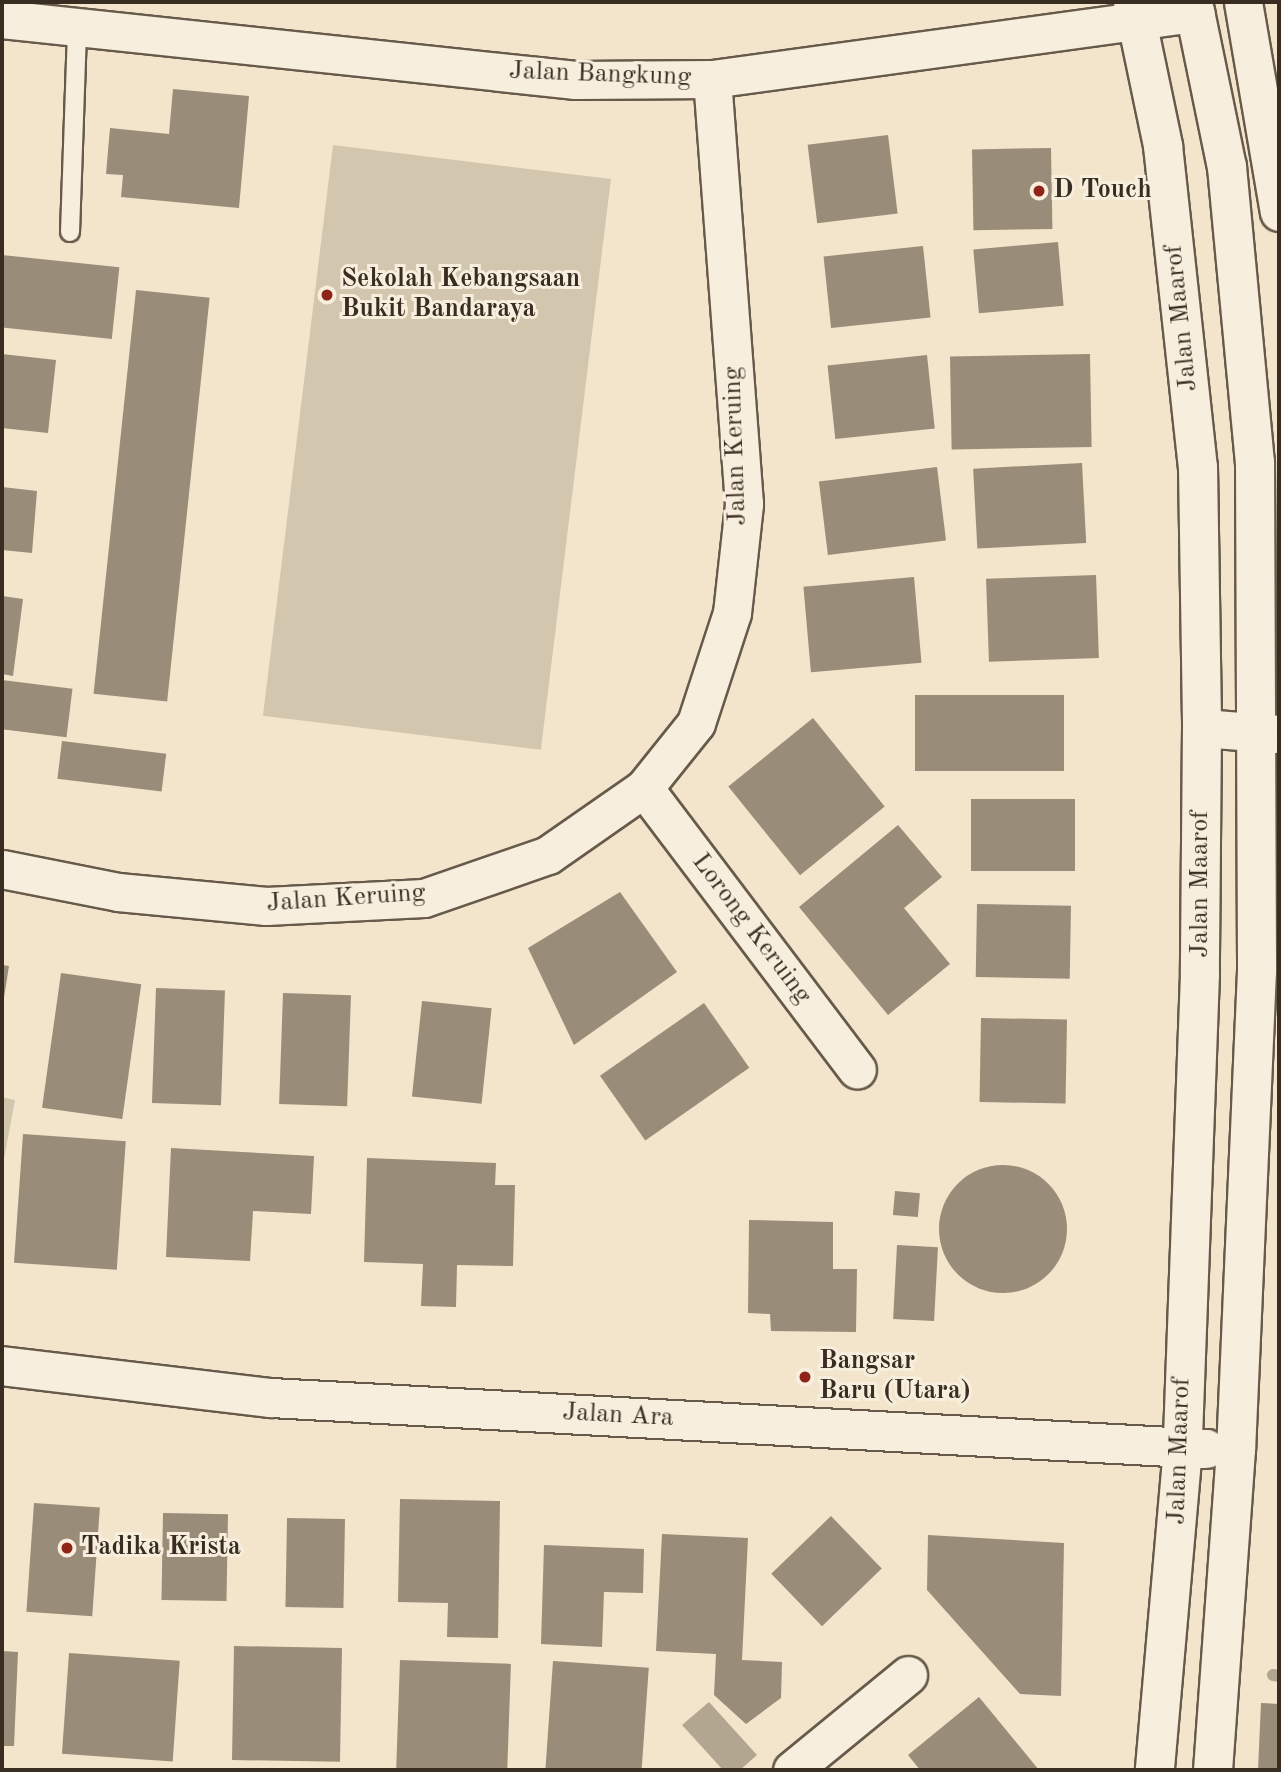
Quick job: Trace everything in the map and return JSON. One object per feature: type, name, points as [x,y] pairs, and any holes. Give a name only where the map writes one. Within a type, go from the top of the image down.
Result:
[{"type":"main road","name":"Jalan Maarof","points":[[1194,8],[1227,167],[1255,462],[1268,733],[1236,1450],[1213,1770]]},
{"type":"main road","name":"Jalan Maarof","points":[[1136,13],[1163,146],[1198,467],[1202,728],[1183,1448],[1155,1770]]},
{"type":"main road","name":"Jalan Ara","points":[[2,1366],[271,1398],[1236,1450]]},
{"type":"street","points":[[1243,2],[1279,212]]},
{"type":"street","name":"Jalan Bangkung","points":[[2,19],[576,80],[712,79],[1136,13],[1194,8]]},
{"type":"street","name":"Jalan Keruing","points":[[2,869],[118,892],[266,906],[424,898],[548,855],[644,788],[696,723],[733,613],[744,504],[712,79]]},
{"type":"street","points":[[1202,728],[1268,733]]},
{"type":"street","name":"Lorong Keruing","points":[[644,788],[858,1070]]},
{"type":"street","points":[[792,1770],[908,1675]]},
{"type":"lane","points":[[70,232],[77,28]]},
{"type":"shaded area","points":[[333,145],[611,179],[541,750],[263,716]]},
{"type":"shaded area","points":[[2,1097],[15,1100],[2,1170]]},
{"type":"shaded area","points":[[709,1702],[757,1755],[740,1770],[723,1770],[682,1725]]},
{"type":"building","points":[[173,89],[249,96],[239,208],[121,197],[123,175],[106,174],[110,128],[169,134]]},
{"type":"building","points":[[888,135],[898,213],[817,223],[808,145]]},
{"type":"building","points":[[1051,148],[1052,229],[973,230],[972,149]]},
{"type":"building","points":[[1058,242],[1064,306],[979,313],[973,249]]},
{"type":"building","points":[[923,246],[931,318],[831,328],[824,256]]},
{"type":"building","points":[[2,255],[119,267],[112,339],[2,327]]},
{"type":"building","points":[[136,290],[210,298],[167,702],[94,694]]},
{"type":"building","points":[[2,354],[56,360],[48,433],[2,428]]},
{"type":"building","points":[[1090,354],[1092,447],[952,449],[950,356]]},
{"type":"building","points":[[927,355],[935,429],[835,439],[828,365]]},
{"type":"building","points":[[1082,463],[1086,543],[977,549],[973,469]]},
{"type":"building","points":[[937,467],[946,540],[828,555],[819,482]]},
{"type":"building","points":[[2,487],[37,491],[32,553],[2,550]]},
{"type":"building","points":[[1096,575],[1099,658],[989,662],[986,579]]},
{"type":"building","points":[[914,577],[921,663],[811,672],[803,587]]},
{"type":"building","points":[[2,596],[23,599],[13,676],[2,674]]},
{"type":"building","points":[[2,680],[72,689],[66,737],[2,729]]},
{"type":"building","points":[[915,695],[1064,695],[1064,771],[915,771]]},
{"type":"building","points":[[813,718],[885,807],[800,875],[728,787]]},
{"type":"building","points":[[62,741],[166,754],[162,792],[57,779]]},
{"type":"building","points":[[971,799],[1075,799],[1075,871],[971,871]]},
{"type":"building","points":[[898,825],[942,877],[904,908],[950,964],[888,1015],[799,907]]},
{"type":"building","points":[[620,892],[677,972],[574,1045],[528,948]]},
{"type":"building","points":[[977,904],[1071,906],[1070,979],[976,977]]},
{"type":"building","points":[[2,965],[9,966],[3,1004],[2,1004]]},
{"type":"building","points":[[61,973],[141,984],[122,1119],[42,1108]]},
{"type":"building","points":[[156,988],[225,990],[221,1105],[152,1103]]},
{"type":"building","points":[[283,993],[351,995],[347,1106],[279,1104]]},
{"type":"building","points":[[422,1001],[492,1008],[482,1104],[412,1096]]},
{"type":"building","points":[[704,1003],[749,1068],[645,1141],[600,1076]]},
{"type":"building","points":[[981,1018],[1067,1020],[1066,1103],[980,1102]]},
{"type":"building","points":[[23,1134],[126,1141],[117,1270],[14,1263]]},
{"type":"building","points":[[171,1148],[314,1156],[311,1214],[253,1211],[250,1261],[166,1257]]},
{"type":"building","points":[[367,1158],[496,1163],[495,1185],[515,1185],[513,1266],[457,1265],[456,1307],[421,1306],[423,1264],[364,1262]]},
{"type":"building","points":[[1003,1165],[1028,1170],[1049,1183],[1062,1204],[1067,1229],[1062,1254],[1049,1275],[1028,1288],[1003,1293],[978,1288],[957,1275],[944,1254],[939,1229],[944,1204],[957,1183],[978,1170]]},
{"type":"building","points":[[895,1191],[920,1193],[918,1217],[893,1215]]},
{"type":"building","points":[[749,1220],[833,1222],[833,1269],[857,1269],[856,1332],[771,1331],[770,1314],[748,1313]]},
{"type":"building","points":[[897,1245],[938,1247],[934,1321],[893,1319]]},
{"type":"building","points":[[400,1499],[500,1501],[498,1638],[447,1637],[448,1603],[398,1602]]},
{"type":"building","points":[[34,1503],[100,1508],[92,1616],[26,1612]]},
{"type":"building","points":[[163,1513],[228,1514],[226,1601],[161,1600]]},
{"type":"building","points":[[831,1516],[882,1569],[822,1626],[771,1574]]},
{"type":"building","points":[[287,1518],[345,1519],[343,1608],[285,1607]]},
{"type":"building","points":[[662,1534],[748,1538],[742,1660],[782,1662],[781,1698],[746,1724],[714,1695],[716,1654],[656,1651]]},
{"type":"building","points":[[928,1535],[1064,1543],[1061,1696],[1020,1694],[927,1590]]},
{"type":"building","points":[[544,1545],[644,1549],[643,1593],[604,1592],[602,1647],[541,1644]]},
{"type":"building","points":[[234,1646],[342,1648],[340,1762],[232,1760]]},
{"type":"building","points":[[2,1651],[18,1652],[14,1746],[2,1746]]},
{"type":"building","points":[[69,1653],[180,1661],[173,1761],[62,1754]]},
{"type":"building","points":[[400,1660],[511,1664],[507,1770],[396,1770]]},
{"type":"building","points":[[553,1661],[649,1668],[642,1770],[545,1769]]},
{"type":"building","points":[[979,1697],[1039,1770],[920,1770],[908,1755]]},
{"type":"building","points":[[1261,1703],[1279,1704],[1279,1770],[1258,1770]]},
{"type":"waterway","points":[[1273,1675],[1279,1676]]},
{"type":"place","name":"D Touch","points":[[1039,191]]},
{"type":"place","name":"Sekolah Kebangsaan Bukit Bandaraya","points":[[327,295]]},
{"type":"place","name":"Bangsar Baru (Utara)","points":[[805,1377]]},
{"type":"place","name":"Tadika Krista","points":[[67,1548]]}]
